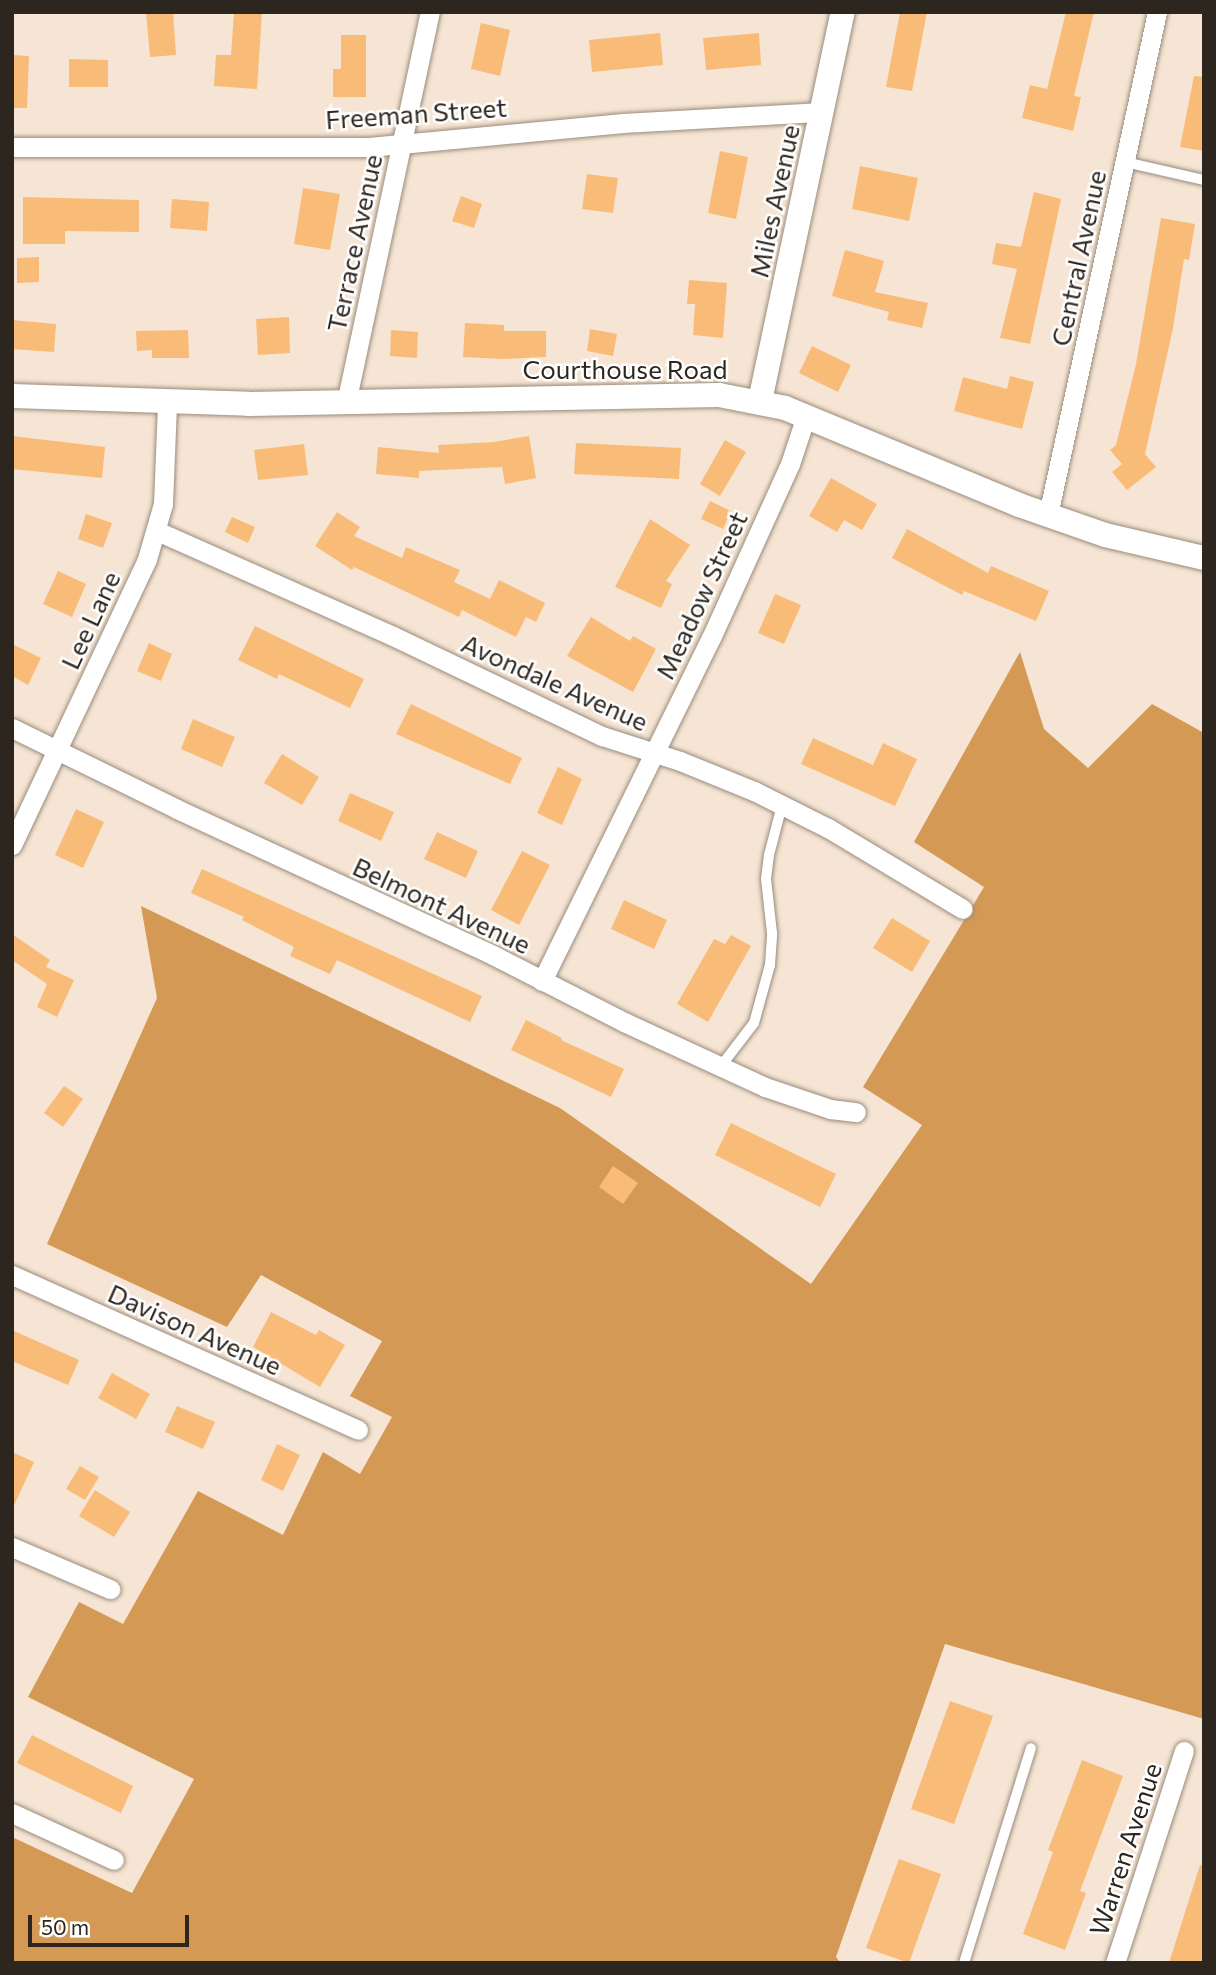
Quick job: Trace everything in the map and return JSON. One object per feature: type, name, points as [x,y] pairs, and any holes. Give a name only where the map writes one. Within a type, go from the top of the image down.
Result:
[{"type":"street","name":"Terrace Avenue","points":[[346,403],[430,12]]},
{"type":"street","name":"Miles Avenue","points":[[760,401],[843,12]]},
{"type":"street","name":"Central Avenue","points":[[1048,515],[1157,12]]},
{"type":"street","name":"Freeman Street","points":[[12,147],[401,144],[623,123],[822,112]]},
{"type":"street","name":"Courthouse Road","points":[[12,396],[167,403],[346,403],[676,394],[719,395],[760,401],[806,416],[1048,515],[1105,535],[1173,552],[1204,572]]},
{"type":"street","name":"Lee Lane","points":[[12,845],[147,559],[157,531],[165,476],[167,403]]},
{"type":"street","name":"Meadow Street","points":[[542,981],[656,755],[790,464],[806,416]]},
{"type":"street","name":"Avondale Avenue","points":[[157,531],[393,636],[602,736],[692,766],[782,805],[828,828],[963,909]]},
{"type":"street","points":[[1173,552],[1204,558]]},
{"type":"street","name":"Belmont Avenue","points":[[12,727],[189,815],[721,1066],[799,1099],[856,1112]]},
{"type":"street","name":"Davison Avenue","points":[[12,1275],[358,1430]]},
{"type":"street","points":[[12,1547],[110,1589]]},
{"type":"street","name":"Warren Avenue","points":[[1115,1963],[1184,1751]]},
{"type":"street","points":[[12,1813],[114,1860]]},
{"type":"lane","points":[[1125,162],[1204,180]]},
{"type":"lane","points":[[721,1066],[754,1023],[767,975],[772,933],[766,879],[769,855],[782,805]]},
{"type":"lane","points":[[964,1963],[1031,1748]]},
{"type":"shaded area","points":[[1020,652],[1044,729],[1088,768],[1152,704],[1204,733],[1204,1719],[945,1644],[836,1957],[841,1963],[12,1963],[12,1837],[132,1893],[194,1779],[28,1697],[79,1602],[123,1624],[198,1491],[283,1535],[323,1452],[360,1474],[392,1417],[350,1396],[382,1341],[261,1275],[227,1327],[47,1244],[157,998],[141,906],[560,1108],[811,1284],[922,1125],[863,1087],[984,887],[914,842]]},
{"type":"building","points":[[146,12],[173,12],[176,55],[150,57]]},
{"type":"building","points":[[234,12],[262,12],[257,89],[214,86],[216,55],[231,55]]},
{"type":"building","points":[[900,12],[927,12],[912,91],[886,87]]},
{"type":"building","points":[[1066,12],[1094,12],[1074,96],[1081,97],[1073,131],[1022,118],[1030,85],[1047,89]]},
{"type":"building","points":[[481,23],[510,30],[500,76],[471,69]]},
{"type":"building","points":[[660,33],[663,65],[592,72],[589,40]]},
{"type":"building","points":[[759,33],[761,65],[706,70],[703,38]]},
{"type":"building","points":[[341,35],[366,35],[366,97],[333,97],[333,69],[341,69]]},
{"type":"building","points":[[12,55],[29,56],[27,108],[12,108]]},
{"type":"building","points":[[69,59],[108,60],[108,87],[69,87]]},
{"type":"building","points":[[1194,76],[1204,77],[1204,151],[1180,147]]},
{"type":"building","points":[[720,151],[748,157],[736,219],[708,213]]},
{"type":"building","points":[[860,166],[918,178],[909,221],[852,209]]},
{"type":"building","points":[[587,174],[618,178],[613,213],[582,209]]},
{"type":"building","points":[[303,188],[340,194],[330,250],[294,244]]},
{"type":"building","points":[[1034,192],[1061,199],[1030,344],[1000,338],[1017,269],[992,264],[996,243],[1021,247]]},
{"type":"building","points":[[461,196],[482,204],[474,228],[452,221]]},
{"type":"building","points":[[23,197],[139,200],[139,232],[65,231],[65,244],[23,244]]},
{"type":"building","points":[[172,199],[209,202],[207,231],[170,228]]},
{"type":"building","points":[[1161,218],[1195,224],[1189,260],[1184,259],[1173,328],[1145,454],[1156,467],[1127,490],[1112,472],[1122,464],[1110,450],[1116,445],[1136,364]]},
{"type":"building","points":[[845,250],[884,261],[875,292],[928,303],[922,328],[887,320],[889,312],[832,296]]},
{"type":"building","points":[[39,257],[39,282],[17,283],[17,258]]},
{"type":"building","points":[[689,280],[727,283],[723,338],[693,335],[695,304],[687,304]]},
{"type":"building","points":[[289,317],[290,353],[258,355],[256,319]]},
{"type":"building","points":[[12,320],[56,324],[54,352],[12,349]]},
{"type":"building","points":[[465,323],[504,325],[504,331],[546,331],[546,357],[463,357]]},
{"type":"building","points":[[590,329],[617,334],[613,356],[587,351]]},
{"type":"building","points":[[188,330],[189,358],[152,358],[152,350],[137,351],[136,331]]},
{"type":"building","points":[[391,330],[418,332],[417,358],[390,356]]},
{"type":"building","points":[[812,346],[851,365],[838,392],[799,373]]},
{"type":"building","points":[[1010,376],[1034,382],[1022,429],[954,411],[963,377],[1007,389]]},
{"type":"building","points":[[12,436],[105,447],[102,478],[12,469]]},
{"type":"building","points":[[529,436],[536,478],[505,484],[502,467],[419,471],[419,478],[376,474],[378,447],[439,453],[438,445],[494,442]]},
{"type":"building","points":[[725,440],[746,452],[720,496],[700,484]]},
{"type":"building","points":[[576,443],[681,448],[679,479],[574,474]]},
{"type":"building","points":[[304,444],[308,475],[258,480],[254,450]]},
{"type":"building","points":[[831,478],[877,504],[862,530],[844,520],[837,532],[809,516]]},
{"type":"building","points":[[710,501],[731,511],[723,529],[701,519]]},
{"type":"building","points":[[337,512],[360,527],[354,536],[402,558],[406,547],[460,570],[454,582],[490,599],[499,580],[545,603],[536,622],[526,617],[516,637],[462,610],[459,617],[354,567],[352,570],[315,546]]},
{"type":"building","points":[[86,514],[112,523],[103,548],[78,539]]},
{"type":"building","points":[[232,517],[255,527],[248,543],[225,532]]},
{"type":"building","points":[[650,519],[690,545],[666,581],[672,584],[661,608],[615,587]]},
{"type":"building","points":[[907,529],[988,573],[991,566],[1049,591],[1036,621],[964,591],[962,595],[892,558]]},
{"type":"building","points":[[58,571],[86,584],[72,617],[43,604]]},
{"type":"building","points":[[775,594],[801,605],[784,644],[758,633]]},
{"type":"building","points":[[591,617],[630,641],[633,636],[656,649],[633,692],[567,656]]},
{"type":"building","points":[[255,626],[364,679],[350,708],[279,674],[277,679],[238,660]]},
{"type":"building","points":[[149,643],[172,654],[161,681],[137,671]]},
{"type":"building","points":[[12,644],[41,658],[28,685],[12,676]]},
{"type":"building","points":[[411,704],[522,758],[510,784],[396,734]]},
{"type":"building","points":[[193,719],[235,737],[222,767],[181,749]]},
{"type":"building","points":[[813,738],[873,765],[883,743],[917,759],[895,806],[801,764]]},
{"type":"building","points":[[282,754],[319,777],[302,805],[264,783]]},
{"type":"building","points":[[558,767],[582,779],[562,825],[537,813]]},
{"type":"building","points":[[350,793],[394,812],[381,841],[338,821]]},
{"type":"building","points":[[76,809],[104,822],[83,868],[55,855]]},
{"type":"building","points":[[437,832],[478,851],[466,878],[424,859]]},
{"type":"building","points":[[522,851],[550,865],[519,925],[491,910]]},
{"type":"building","points":[[202,869],[482,996],[470,1022],[337,960],[330,974],[290,956],[294,947],[242,920],[244,917],[191,893]]},
{"type":"building","points":[[624,900],[667,920],[654,949],[611,929]]},
{"type":"building","points":[[892,918],[930,941],[912,972],[873,948]]},
{"type":"building","points":[[12,934],[50,960],[46,967],[74,980],[57,1017],[37,1007],[47,984],[12,960]]},
{"type":"building","points":[[731,935],[751,946],[708,1022],[677,1004],[714,939],[725,944]]},
{"type":"building","points":[[526,1020],[562,1038],[561,1040],[624,1069],[611,1097],[511,1050]]},
{"type":"building","points":[[64,1086],[83,1099],[63,1127],[44,1113]]},
{"type":"building","points":[[731,1123],[836,1174],[820,1207],[715,1155]]},
{"type":"building","points":[[613,1166],[638,1183],[623,1204],[599,1187]]},
{"type":"building","points":[[271,1312],[316,1335],[319,1330],[345,1345],[320,1387],[253,1347]]},
{"type":"building","points":[[12,1330],[79,1360],[68,1385],[12,1361]]},
{"type":"building","points":[[112,1373],[150,1394],[136,1419],[98,1398]]},
{"type":"building","points":[[177,1406],[215,1422],[203,1449],[165,1432]]},
{"type":"building","points":[[277,1444],[300,1455],[283,1491],[261,1480]]},
{"type":"building","points":[[12,1452],[34,1462],[12,1510]]},
{"type":"building","points":[[80,1466],[99,1477],[85,1500],[66,1489]]},
{"type":"building","points":[[95,1490],[130,1512],[114,1537],[79,1516]]},
{"type":"building","points":[[950,1701],[993,1716],[954,1824],[911,1809]]},
{"type":"building","points":[[32,1735],[133,1786],[121,1813],[17,1763]]},
{"type":"building","points":[[1082,1760],[1123,1776],[1080,1891],[1086,1893],[1065,1950],[1023,1934],[1053,1852],[1048,1850]]},
{"type":"building","points":[[899,1859],[941,1874],[909,1963],[866,1948]]},
{"type":"building","points":[[1200,1865],[1204,1866],[1204,1963],[1169,1963]]}]
